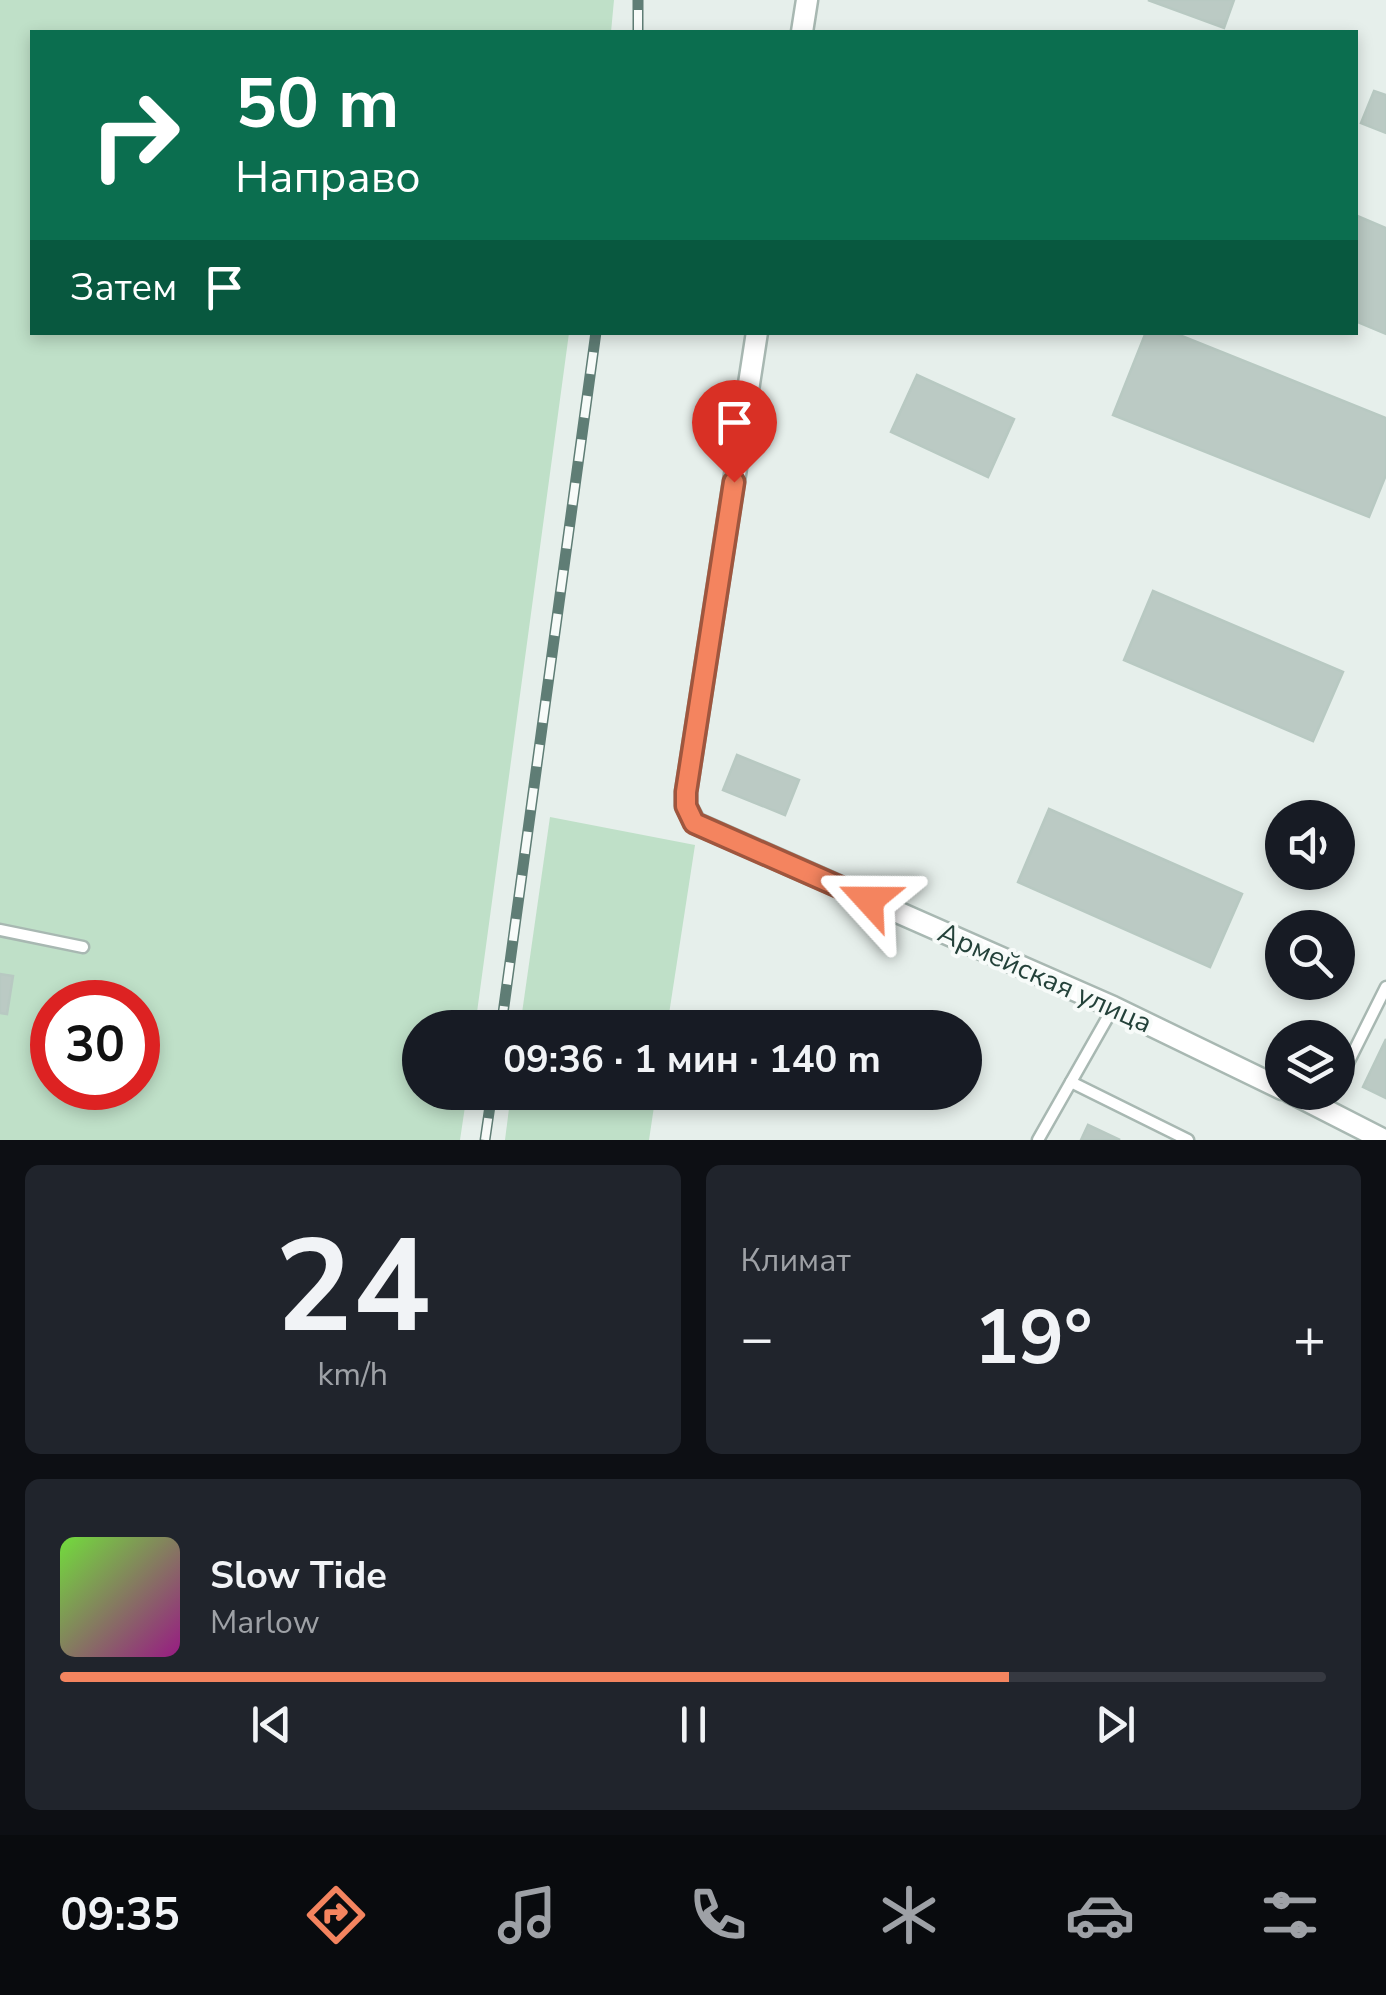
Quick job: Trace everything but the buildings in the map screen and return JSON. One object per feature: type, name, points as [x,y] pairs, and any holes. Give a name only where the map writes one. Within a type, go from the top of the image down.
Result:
[{"type":"street","points":[[802,30],[807,0]]},
{"type":"street","name":"Армейская улица","points":[[758,335],[686,792],[686,806],[694,823],[1113,1007],[1265,1081]]},
{"type":"street","points":[[1342,1110],[1384,1140]]},
{"type":"lane","points":[[0,930],[83,947]]},
{"type":"lane","points":[[1355,1049],[1386,987]]},
{"type":"lane","points":[[1038,1140],[1113,1007]]},
{"type":"lane","points":[[1071,1082],[1188,1140]]},
{"type":"green space","points":[[0,0],[614,0],[611,30],[30,30],[30,335],[569,335],[477,1010],[402,1010],[402,1110],[464,1110],[460,1140],[0,1140]]},
{"type":"green space","points":[[550,817],[695,845],[670,1010],[522,1010]]},
{"type":"green space","points":[[509,1110],[653,1110],[649,1140],[505,1140]]},
{"type":"railway","points":[[638,0],[638,30]]},
{"type":"railway","points":[[503,1010],[596,335]]},
{"type":"railway","points":[[485,1140],[489,1110]]},
{"type":"route","points":[[734,482],[686,792],[689,816],[694,823],[869,900]]}]
